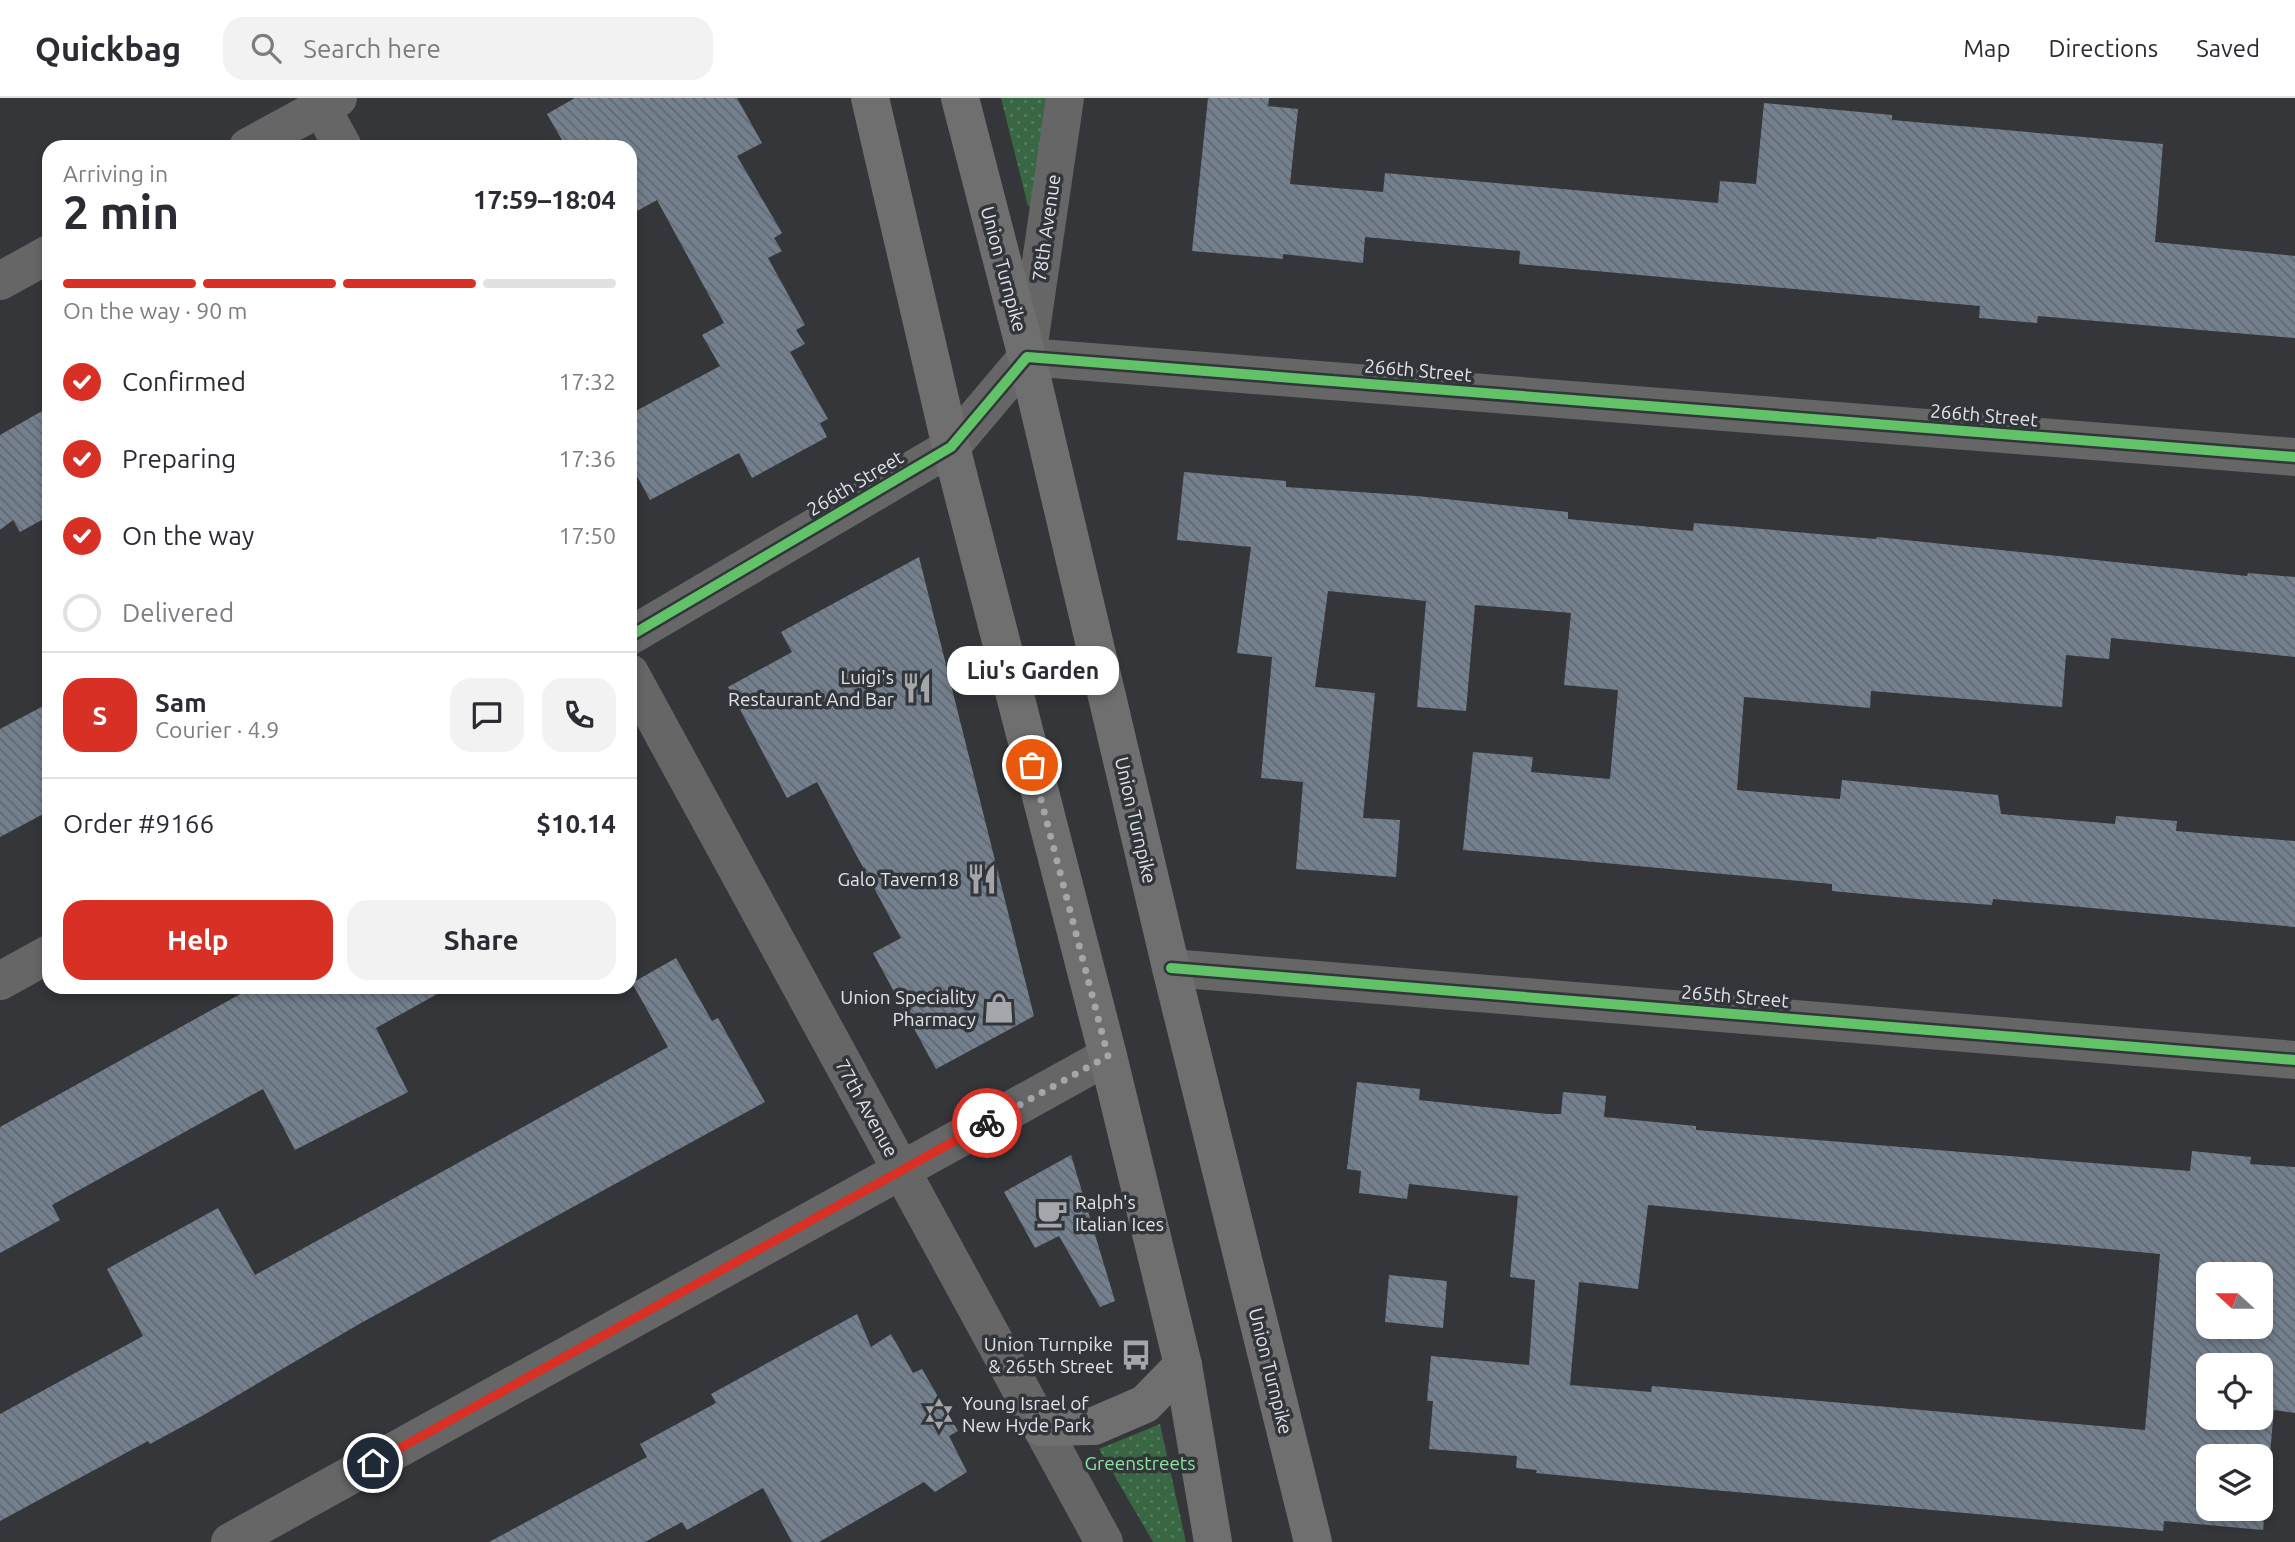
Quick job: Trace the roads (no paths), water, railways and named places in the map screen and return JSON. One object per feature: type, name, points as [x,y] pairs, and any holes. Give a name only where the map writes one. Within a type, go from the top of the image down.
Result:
[{"type":"main road","points":[[870,98],[951,447],[1108,1056],[1183,1365],[1213,1542]]},
{"type":"main road","name":"Union Turnpike","points":[[960,98],[1027,357],[1171,968],[1313,1542]]},
{"type":"main road","points":[[1041,1427],[1094,1426],[1145,1405],[1183,1365]]},
{"type":"street","name":"78th Avenue","points":[[1027,357],[1065,98]]},
{"type":"street","points":[[260,140],[325,101],[340,140]]},
{"type":"street","points":[[0,281],[42,258]]},
{"type":"street","name":"266th Street","points":[[637,632],[951,447],[1027,357],[2295,457]]},
{"type":"street","name":"77th Avenue","points":[[637,686],[1104,1542]]},
{"type":"street","points":[[0,981],[42,958]]},
{"type":"street","name":"265th Street","points":[[1171,968],[2295,1060]]},
{"type":"street","points":[[230,1542],[1108,1056]]},
{"type":"place","name":"Luigi's Restaurant And Bar","points":[[917,688]]},
{"type":"place","name":"Liu's Garden","points":[[1032,765]]},
{"type":"place","name":"Galo Tavern18","points":[[982,879]]},
{"type":"place","name":"Union Speciality Pharmacy","points":[[999,1008]]},
{"type":"place","name":"Ralph's Italian Ices","points":[[1052,1213]]},
{"type":"place","name":"Union Turnpike & 265th Street","points":[[1136,1355]]},
{"type":"place","name":"Young Israel of New Hyde Park","points":[[939,1414]]},
{"type":"park label","name":"Greenstreets","points":[[1140,1463]]}]
